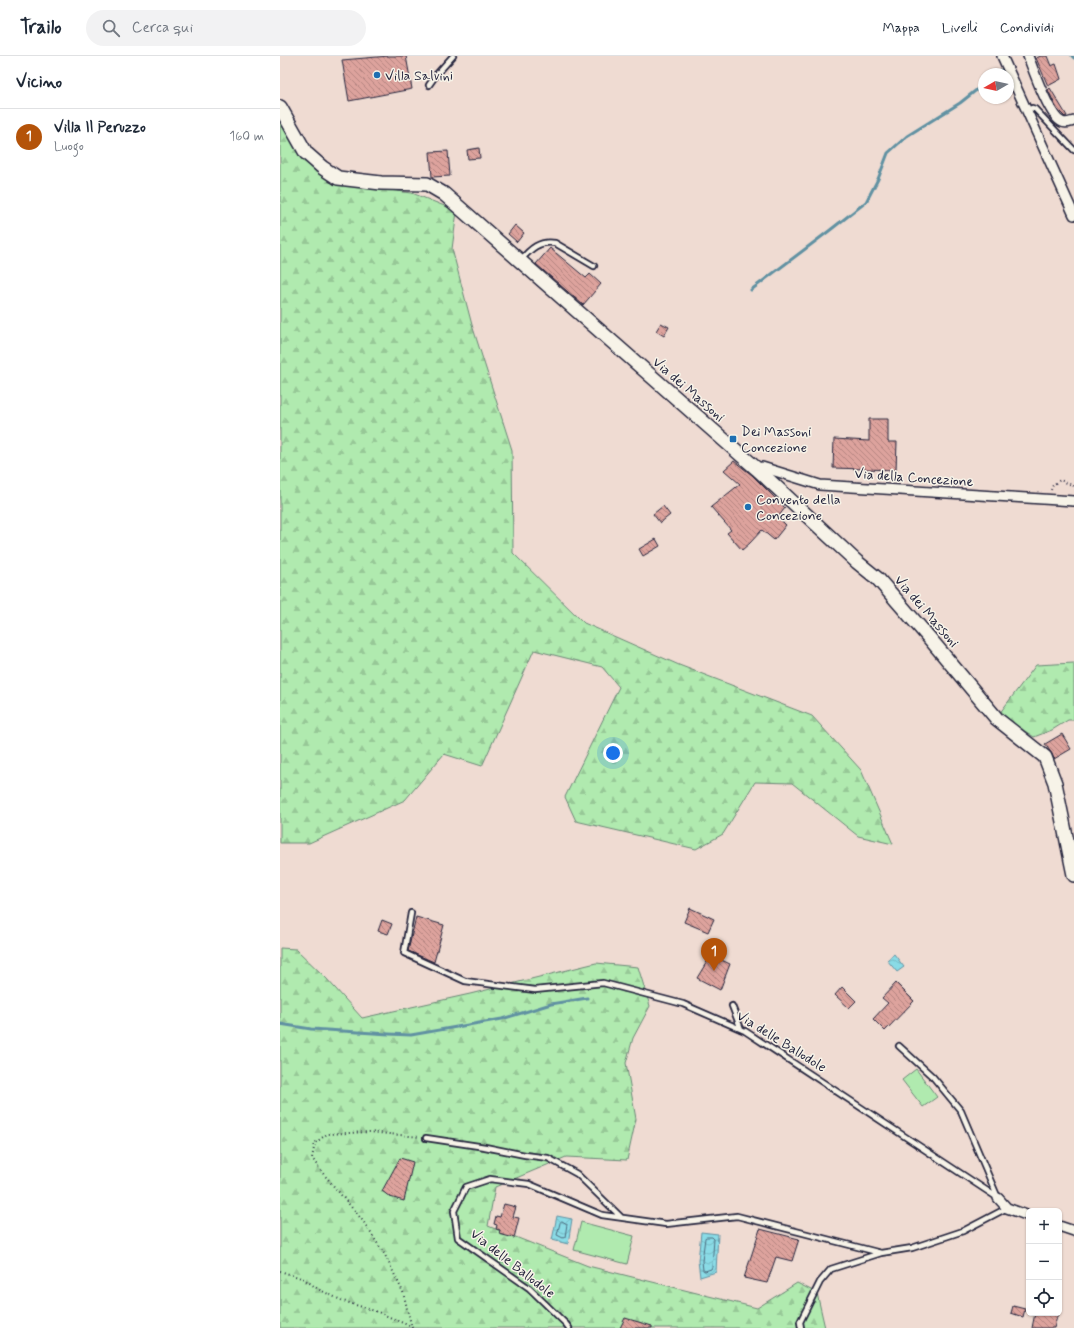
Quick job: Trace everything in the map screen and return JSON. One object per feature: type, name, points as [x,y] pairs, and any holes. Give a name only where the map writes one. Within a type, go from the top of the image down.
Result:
[{"type":"street","points":[[1002,56],[1074,215]]},
{"type":"street","points":[[1028,56],[1045,97],[1056,118],[1060,122],[1066,123],[1074,121]]},
{"type":"street","name":"Via dei Massoni","points":[[280,107],[306,153],[323,168],[338,178],[382,183],[427,184],[444,194],[757,469],[857,562],[878,579],[997,719],[1045,757],[1055,783],[1067,830],[1074,875]]},
{"type":"street","name":"Via della Concezione","points":[[757,469],[762,467],[820,485],[1074,501]]},
{"type":"street","name":"Via delle Ballodole","points":[[998,1198],[1007,1208],[1026,1215]]},
{"type":"street","points":[[1062,1227],[1074,1231]]},
{"type":"lane","points":[[429,85],[453,56]]},
{"type":"lane","points":[[1027,110],[1032,108],[1035,109],[1074,150]]},
{"type":"lane","points":[[520,262],[532,247],[548,242],[555,243],[594,266]]},
{"type":"lane","name":"Via delle Ballodole","points":[[410,913],[404,953],[465,981],[535,990],[604,984],[683,1004],[741,1029],[998,1198]]},
{"type":"lane","points":[[732,1006],[741,1029]]},
{"type":"lane","name":"Via delle Ballodole","points":[[899,1046],[933,1077],[961,1111],[998,1198]]},
{"type":"lane","points":[[426,1138],[548,1158],[577,1174],[622,1218]]},
{"type":"lane","name":"Via delle Ballodole","points":[[569,1328],[529,1288],[458,1238],[454,1211],[466,1187],[490,1179],[529,1184],[602,1215],[666,1224],[737,1216],[881,1253]]},
{"type":"lane","name":"Via delle Ballodole","points":[[801,1328],[800,1322],[820,1282],[831,1269],[881,1253],[912,1248],[962,1231],[1007,1208]]},
{"type":"path","points":[[1049,499],[1053,485],[1060,480],[1074,486]]},
{"type":"path","points":[[412,1328],[403,1292],[385,1255],[363,1221],[312,1158],[315,1143],[327,1134],[369,1132],[426,1138]]},
{"type":"path","points":[[280,1271],[304,1279],[318,1289],[344,1302],[378,1312],[412,1328]]},
{"type":"green space","points":[[280,117],[329,182],[412,193],[457,211],[452,249],[472,325],[512,450],[513,553],[584,623],[679,665],[812,716],[861,770],[893,844],[858,836],[792,783],[755,782],[723,834],[696,849],[576,821],[565,797],[619,687],[602,667],[534,650],[482,766],[444,754],[405,800],[309,843],[280,843]]},
{"type":"green space","points":[[1074,663],[1074,720],[1068,720],[1052,730],[1034,737],[999,714],[1036,665]]},
{"type":"green space","points":[[280,948],[296,949],[326,978],[362,1018],[470,994],[596,963],[638,967],[650,1006],[633,1038],[626,1063],[636,1119],[627,1160],[566,1157],[495,1187],[488,1226],[588,1266],[757,1308],[797,1283],[817,1293],[825,1328],[280,1328]]},
{"type":"green space","points":[[916,1069],[937,1097],[923,1107],[902,1080]]},
{"type":"green space","points":[[581,1222],[634,1236],[627,1264],[574,1250]]},
{"type":"water","points":[[894,954],[904,967],[897,972],[887,960]]},
{"type":"water","points":[[557,1216],[572,1219],[568,1244],[552,1240]]},
{"type":"water","points":[[701,1232],[718,1234],[716,1272],[700,1277],[698,1261]]},
{"type":"building","name":"Villa Salvini","points":[[406,56],[412,89],[349,101],[342,60]]},
{"type":"building","points":[[1047,56],[1051,66],[1056,64],[1061,79],[1048,86],[1036,58]]},
{"type":"building","points":[[1050,88],[1067,116],[1065,117],[1057,109],[1048,90]]},
{"type":"building","points":[[479,148],[480,158],[468,159],[467,150]]},
{"type":"building","points":[[448,151],[450,176],[432,177],[430,152]]},
{"type":"building","points":[[515,225],[524,233],[517,242],[508,234]]},
{"type":"building","points":[[550,248],[586,278],[590,274],[601,284],[583,305],[536,264]]},
{"type":"building","points":[[661,323],[669,327],[664,336],[656,331]]},
{"type":"building","points":[[869,419],[888,419],[888,442],[897,442],[896,470],[833,468],[834,439],[869,441]]},
{"type":"building","name":"Convento della Concezione","points":[[734,461],[752,475],[785,508],[778,517],[786,525],[774,540],[762,530],[742,550],[727,533],[731,530],[711,507],[740,484],[724,470]]},
{"type":"building","points":[[663,506],[670,515],[660,523],[653,514]]},
{"type":"building","points":[[656,539],[660,546],[643,556],[639,549]]},
{"type":"building","points":[[1062,734],[1071,749],[1054,759],[1045,744]]},
{"type":"building","points":[[690,908],[714,919],[708,932],[684,922]]},
{"type":"building","points":[[416,917],[444,925],[434,962],[408,951]]},
{"type":"building","points":[[382,920],[392,924],[388,934],[378,931]]},
{"type":"building","points":[[711,955],[730,964],[720,990],[697,978]]},
{"type":"building","points":[[896,983],[914,1001],[885,1031],[873,1019],[888,1003],[882,998]]},
{"type":"building","points":[[842,987],[856,1001],[849,1008],[835,995]]},
{"type":"building","points":[[400,1158],[413,1162],[404,1201],[390,1197],[382,1191]]},
{"type":"building","points":[[504,1204],[516,1207],[513,1217],[519,1218],[514,1238],[499,1234],[500,1230],[496,1229],[497,1225],[494,1224],[496,1216],[500,1217]]},
{"type":"building","points":[[760,1229],[799,1239],[792,1261],[776,1257],[767,1283],[744,1278]]},
{"type":"building","points":[[1013,1306],[1025,1309],[1023,1317],[1011,1313]]},
{"type":"building","points":[[1034,1316],[1057,1316],[1054,1328],[1032,1328]]},
{"type":"building","points":[[625,1318],[652,1326],[652,1328],[620,1328]]},
{"type":"waterway","points":[[751,290],[866,202],[878,179],[888,153],[907,136],[960,103],[978,89]]},
{"type":"waterway","points":[[280,1024],[311,1029],[411,1035],[502,1019],[551,1004],[587,998]]},
{"type":"place","name":"Villa Salvini","points":[[377,75]]},
{"type":"place","name":"Dei Massoni Concezione","points":[[733,439]]},
{"type":"place","name":"Convento della Concezione","points":[[748,507]]},
{"type":"place","name":"Villa Il Peruzzo","points":[[714,971]]}]
